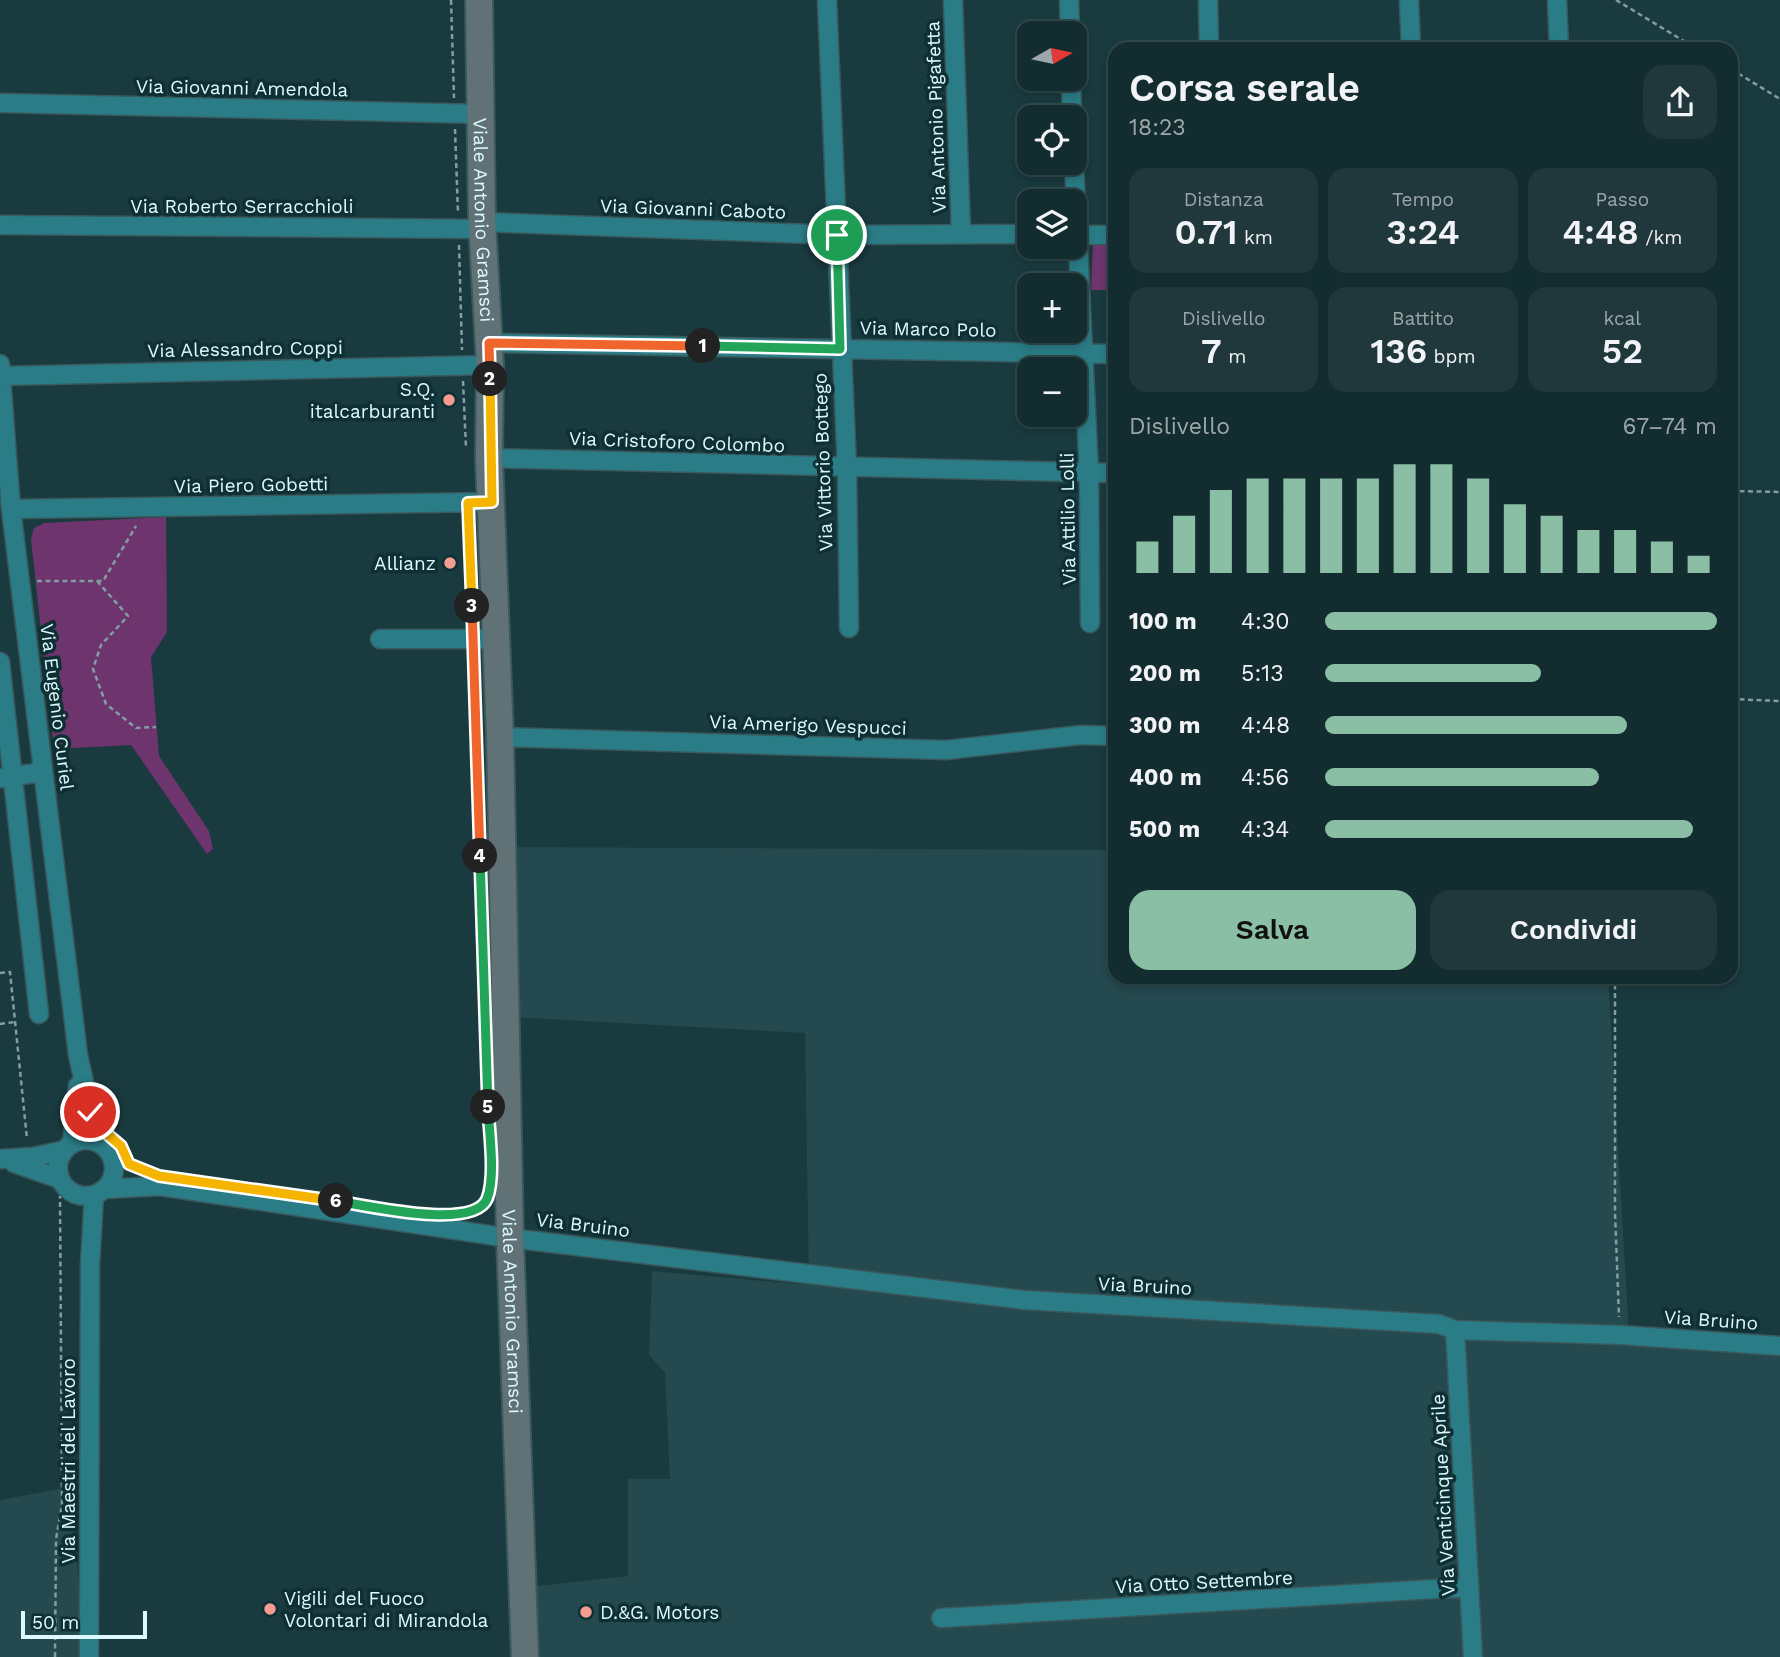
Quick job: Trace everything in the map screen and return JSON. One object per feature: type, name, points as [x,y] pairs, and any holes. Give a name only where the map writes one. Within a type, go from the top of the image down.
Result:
[{"type":"street","name":"Viale Antonio Gramsci","points":[[479,0],[483,114],[475,227],[489,354],[478,453],[492,502],[485,639],[500,737],[510,1238],[525,1657]]},
{"type":"street","name":"Via Vittorio Bottego","points":[[827,0],[847,469],[849,628]]},
{"type":"street","name":"Via Antonio Pigafetta","points":[[953,0],[961,233]]},
{"type":"street","points":[[1069,0],[1070,21]]},
{"type":"street","points":[[1208,0],[1209,42]]},
{"type":"street","points":[[1409,0],[1411,42]]},
{"type":"street","points":[[1556,0],[1559,42]]},
{"type":"street","name":"Via Giovanni Amendola","points":[[0,103],[483,114]]},
{"type":"street","name":"Via Roberto Serracchioli","points":[[0,225],[475,227]]},
{"type":"street","name":"Via Giovanni Caboto","points":[[475,227],[837,235],[1017,234]]},
{"type":"street","points":[[1087,235],[1108,235]]},
{"type":"street","name":"Via Attilio Lolli","points":[[1077,259],[1089,473],[1090,623]]},
{"type":"street","name":"Via Marco Polo","points":[[489,354],[840,349],[1108,354]]},
{"type":"street","name":"Via Alessandro Coppi","points":[[1,370],[463,365],[489,354]]},
{"type":"street","name":"Via Eugenio Curiel","points":[[1,370],[11,509],[8,556],[20,581],[78,1055],[91,1114],[113,1151]]},
{"type":"street","name":"Via Cristoforo Colombo","points":[[478,453],[847,469],[1108,473]]},
{"type":"street","name":"Via Piero Gobetti","points":[[11,509],[492,502]]},
{"type":"street","points":[[380,639],[485,639]]},
{"type":"street","points":[[0,662],[6,777],[39,1014]]},
{"type":"street","name":"Via Amerigo Vespucci","points":[[500,737],[946,750],[1081,735],[1108,736]]},
{"type":"street","points":[[6,777],[43,772]]},
{"type":"street","name":"Via Eugenio Curiel","points":[[68,1147],[78,1100],[78,1055]]},
{"type":"street","points":[[0,1159],[33,1157],[89,1140],[113,1151],[135,1177],[155,1179]]},
{"type":"street","points":[[63,1188],[58,1164],[68,1147]]},
{"type":"street","points":[[99,1192],[112,1175],[113,1151]]},
{"type":"street","points":[[0,1159],[63,1188],[99,1192],[155,1179]]},
{"type":"street","name":"Via Bruino","points":[[155,1179],[510,1238],[1024,1300],[1439,1324],[1455,1330],[1620,1335],[1780,1346]]},
{"type":"street","name":"Via Maestri del Lavoro","points":[[63,1188],[90,1265]]},
{"type":"street","name":"Via Maestri del Lavoro","points":[[89,1657],[90,1265],[99,1192]]},
{"type":"street","name":"Via Venticinque Aprile","points":[[1455,1330],[1473,1657]]},
{"type":"street","name":"Via Otto Settembre","points":[[942,1618],[1469,1587]]},
{"type":"path","points":[[451,0],[454,114],[475,227],[463,365],[478,453]]},
{"type":"path","points":[[1616,0],[1685,42]]},
{"type":"path","points":[[1738,73],[1780,99]]},
{"type":"path","points":[[1738,491],[1780,492]]},
{"type":"path","points":[[20,581],[103,581],[147,507]]},
{"type":"path","points":[[97,581],[128,617],[101,645],[93,669],[106,704],[136,728],[156,727]]},
{"type":"path","points":[[471,598],[485,639],[479,824]]},
{"type":"path","points":[[1738,699],[1780,701]]},
{"type":"path","points":[[0,973],[10,972],[28,1136],[25,1149]]},
{"type":"path","points":[[1615,984],[1615,1213],[1620,1335]]},
{"type":"path","points":[[0,1024],[15,1022]]},
{"type":"path","points":[[113,1151],[155,1179]]},
{"type":"path","points":[[55,1657],[55,1539],[62,1505],[63,1188]]},
{"type":"path","points":[[463,1213],[474,1212],[486,1201],[488,1192]]},
{"type":"shaded area","points":[[1093,244],[1108,245],[1108,290],[1091,290]]},
{"type":"shaded area","points":[[166,517],[167,632],[151,657],[159,756],[209,831],[213,849],[207,854],[131,745],[54,749],[31,539],[34,528],[44,523]]},
{"type":"shaded area","points":[[509,847],[1108,850],[1108,984],[1608,984],[1629,1334],[1780,1351],[1780,1657],[533,1657],[529,1587],[628,1576],[628,1479],[670,1479],[665,1373],[649,1355],[652,1271],[809,1285],[805,1033],[510,1017]]},
{"type":"shaded area","points":[[69,1487],[87,1657],[0,1657],[0,1500]]},
{"type":"place","name":"S.Q. italcarburanti","points":[[449,400]]},
{"type":"place","name":"Allianz","points":[[450,563]]},
{"type":"place","name":"Vigili del Fuoco Volontari di Mirandola","points":[[270,1609]]},
{"type":"place","name":"D.&G. Motors","points":[[586,1612]]},
{"type":"route","points":[[90,1112],[101,1111],[106,1133],[121,1146],[129,1164],[159,1176],[434,1216],[474,1212],[486,1201],[491,1183],[468,503],[492,502],[489,458],[489,343],[840,349],[837,235]]}]
